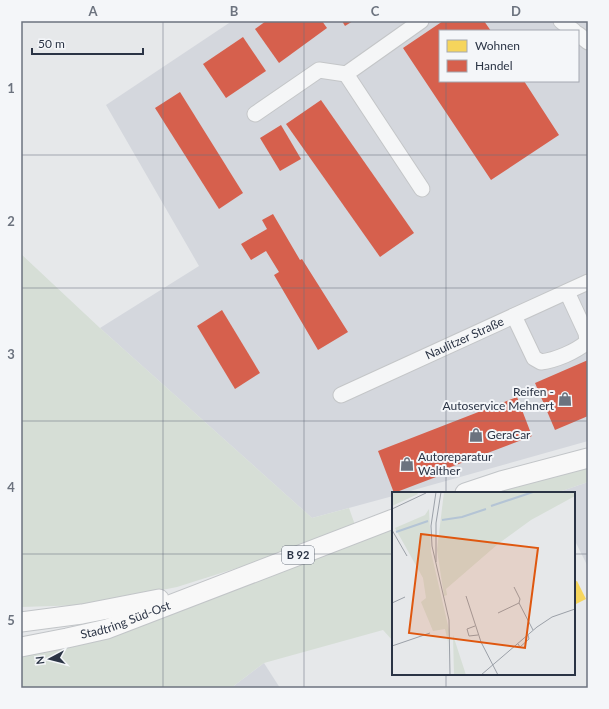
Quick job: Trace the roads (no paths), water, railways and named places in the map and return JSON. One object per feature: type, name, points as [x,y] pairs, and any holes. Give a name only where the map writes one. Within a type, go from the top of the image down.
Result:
[{"type":"main road","points":[[468,492],[501,480],[588,458]]},
{"type":"main road","name":"Stadtring Süd-Ost","points":[[21,647],[107,628],[203,590],[392,519]]},
{"type":"main road","name":"Stadtring Süd-Ost","points":[[21,622],[82,614],[203,590]]},
{"type":"street","points":[[255,114],[319,70],[346,74],[421,21]]},
{"type":"street","points":[[561,21],[573,30]]},
{"type":"street","points":[[579,35],[588,42]]},
{"type":"street","points":[[346,74],[422,189]]},
{"type":"street","name":"Naulitzer Straße","points":[[341,394],[588,282]]},
{"type":"street","points":[[514,316],[534,358],[541,362],[550,361],[580,347],[587,342],[586,333],[566,292]]},
{"type":"place","name":"Reifen - Autoservice Mehnert","points":[[565,399]]},
{"type":"place","name":"GeraCar","points":[[476,435]]},
{"type":"place","name":"Autoreparatur Walther","points":[[407,464]]}]
